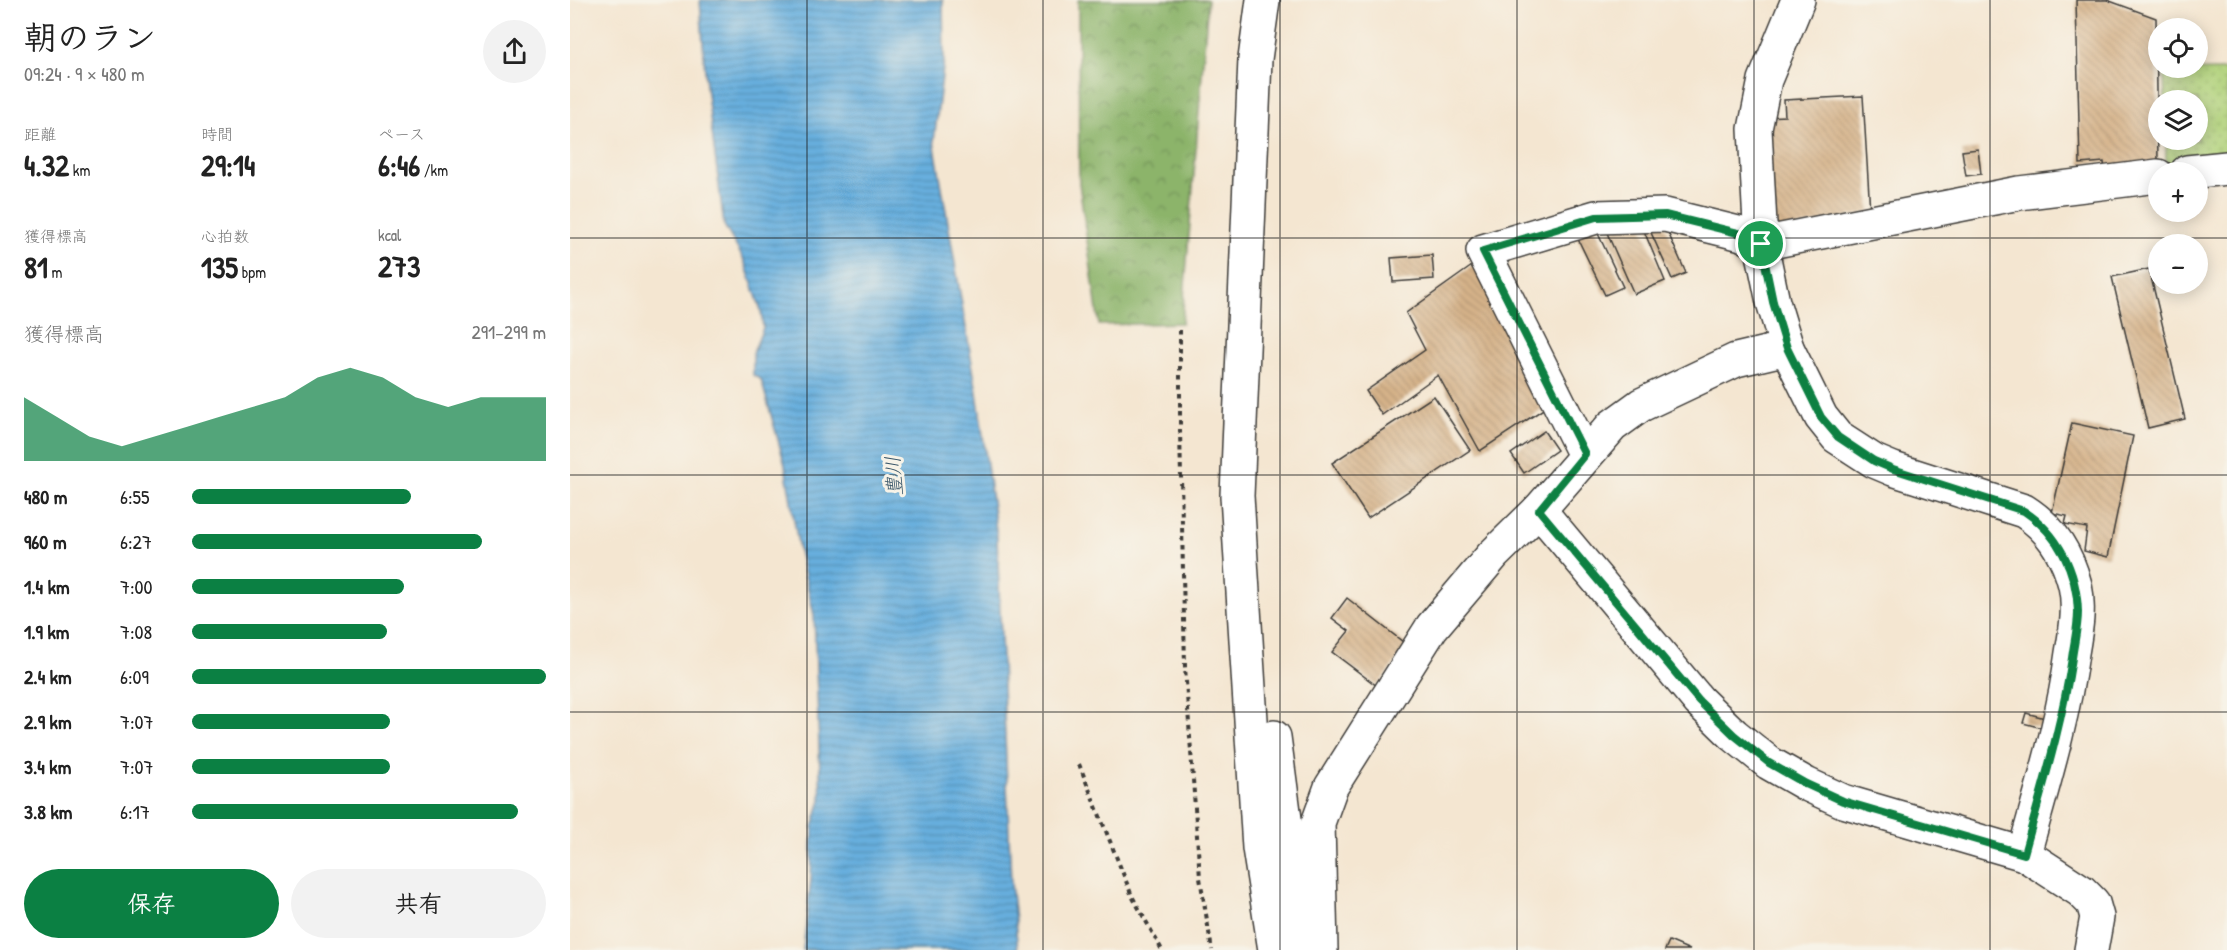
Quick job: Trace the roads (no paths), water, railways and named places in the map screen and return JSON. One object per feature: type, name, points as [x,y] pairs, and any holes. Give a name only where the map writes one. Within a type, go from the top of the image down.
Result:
[{"type":"street","points":[[1263,0],[1255,59],[1237,496],[1260,848],[1275,950]]},
{"type":"street","points":[[1798,0],[1764,81],[1755,129],[1761,244],[1773,302],[1787,348],[1821,417],[1838,437],[1874,461],[1893,469],[2024,511],[2040,521],[2053,537],[2069,564],[2075,586],[2078,614],[2066,697],[2024,854]]},
{"type":"street","points":[[2208,170],[2227,168]]},
{"type":"street","points":[[1585,454],[1483,251],[1596,217],[1665,215],[1742,234],[1761,244],[2019,193],[2148,177]]},
{"type":"street","points":[[1321,950],[1318,822],[1331,788],[1432,627],[1493,555],[1539,510],[1585,454],[1612,426],[1641,405],[1736,360],[1787,348]]},
{"type":"street","points":[[1539,510],[1699,701],[1734,735],[1769,763],[1843,801],[2024,854],[2081,891],[2093,903],[2097,917],[2096,933],[2091,950]]},
{"type":"street","points":[[1243,600],[1258,619],[1265,651],[1278,782],[1299,924],[1306,950]]},
{"type":"water","name":"豊川","points":[[700,0],[943,0],[944,60],[934,141],[977,392],[997,537],[1011,883],[1018,950],[803,950],[811,879],[813,827],[821,800],[814,615],[799,550],[785,465],[761,379],[753,375],[753,353],[763,328],[761,310],[744,260],[724,225],[706,86]]}]
